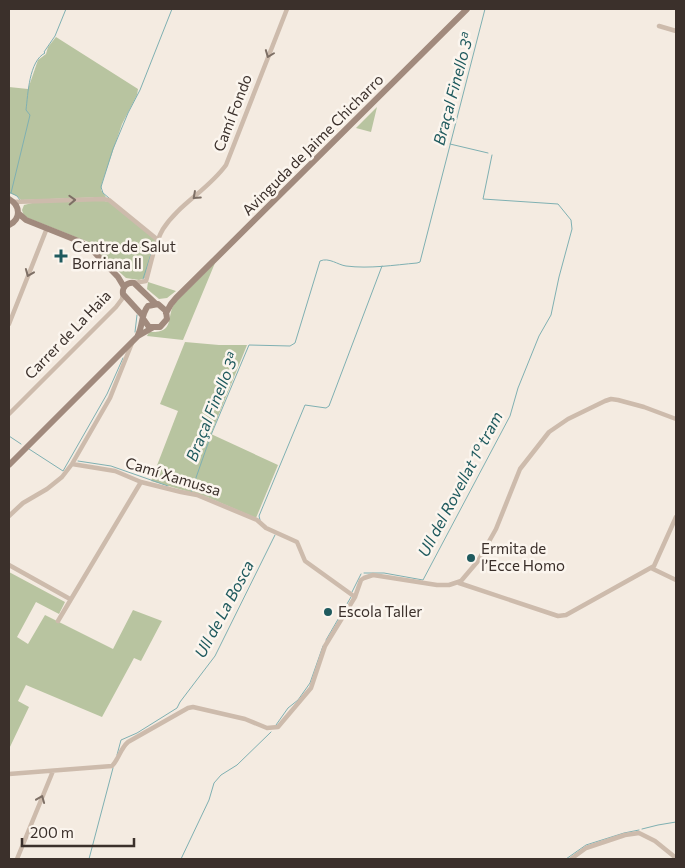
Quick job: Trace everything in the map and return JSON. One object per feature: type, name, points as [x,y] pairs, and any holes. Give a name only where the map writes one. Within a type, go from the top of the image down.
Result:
[{"type":"street","name":"Camí Fondo","points":[[132,283],[146,281],[158,240],[164,228],[226,166],[287,9]]},
{"type":"street","name":"Avinguda de Jaime Chicharro","points":[[176,298],[467,9]]},
{"type":"street","points":[[658,26],[676,31]]},
{"type":"street","points":[[9,226],[15,208],[24,202],[103,199],[109,200],[158,240]]},
{"type":"street","points":[[9,465],[136,338],[152,328],[162,326],[167,319],[164,308],[132,283],[118,277],[95,253],[81,242],[26,220],[15,208]]},
{"type":"street","points":[[9,324],[10,315],[47,228]]},
{"type":"street","points":[[118,277],[123,291],[147,325],[152,328]]},
{"type":"street","points":[[123,291],[132,283]]},
{"type":"street","name":"Carrer de La Haia","points":[[9,414],[116,307],[122,299],[123,291]]},
{"type":"street","points":[[9,516],[23,503],[62,478],[110,398],[136,338],[144,310],[148,306],[176,298]]},
{"type":"street","points":[[166,313],[176,298]]},
{"type":"street","points":[[459,583],[478,561],[496,528],[520,469],[549,432],[605,401],[612,400],[644,407],[676,419]]},
{"type":"street","name":"Camí Xamussa","points":[[72,464],[115,472],[141,482],[197,495],[257,520],[266,528],[297,542],[305,561],[355,597]]},
{"type":"street","points":[[58,620],[141,482]]},
{"type":"street","points":[[9,774],[112,766],[118,760],[122,747],[128,742],[193,707],[244,719],[267,728],[278,727],[311,688],[325,646],[355,597],[361,580],[373,575],[437,585],[459,583],[561,616],[568,614],[651,568],[657,562],[676,517]]},
{"type":"street","points":[[9,565],[70,599]]},
{"type":"street","points":[[651,568],[676,580]]},
{"type":"street","points":[[16,859],[53,770]]},
{"type":"street","points":[[572,859],[586,848],[625,835],[639,833],[655,841],[676,858]]},
{"type":"green space","points":[[56,37],[138,89],[137,95],[122,124],[102,183],[101,190],[106,197],[21,200],[9,193],[9,87],[28,89],[38,60],[46,54],[48,47]]},
{"type":"green space","points":[[377,107],[371,132],[356,128]]},
{"type":"green space","points":[[100,200],[109,202],[156,240],[145,278],[139,280],[126,278],[86,241],[28,218],[24,216],[22,210],[24,205],[32,203]]},
{"type":"green space","points":[[215,263],[183,340],[147,336],[149,332],[157,332],[166,328],[174,304]]},
{"type":"green space","points":[[148,282],[176,291],[167,298],[159,299],[147,289]]},
{"type":"green space","points":[[185,342],[247,345],[211,434],[278,465],[256,518],[207,497],[151,481],[178,411],[160,404]]},
{"type":"green space","points":[[9,572],[65,602],[59,614],[36,602],[17,637],[28,644],[45,615],[113,649],[133,610],[162,621],[141,661],[134,658],[102,717],[26,685],[18,701],[29,707],[9,749]]},
{"type":"waterway","points":[[11,193],[30,115],[26,110],[32,70],[55,36],[66,9]]},
{"type":"waterway","points":[[109,198],[103,193],[101,187],[113,149],[140,90],[172,9]]},
{"type":"waterway","name":"Braçal Finello 3ª","points":[[191,492],[211,435],[249,345],[290,346],[295,343],[320,261],[327,260],[346,266],[364,267],[420,262],[485,9]]},
{"type":"waterway","name":"Ull del Rovellat 1º tram","points":[[450,144],[488,153]]},
{"type":"waterway","name":"Ull del Rovellat 1º tram","points":[[364,573],[384,573],[423,580],[510,416],[518,388],[539,336],[551,315],[572,229],[571,220],[558,204],[483,199],[492,155]]},
{"type":"waterway","points":[[9,192],[20,200]]},
{"type":"waterway","points":[[143,279],[152,251]]},
{"type":"waterway","name":"Ull de La Bosca","points":[[260,520],[259,516],[305,405],[326,408],[329,406],[382,266]]},
{"type":"waterway","points":[[135,332],[137,315]]},
{"type":"waterway","points":[[29,449],[63,471],[107,394],[123,358]]},
{"type":"waterway","points":[[9,436],[21,444]]},
{"type":"waterway","name":"Braçal Finello 3ª","points":[[78,461],[111,466],[168,486]]},
{"type":"waterway","name":"Ull de La Bosca","points":[[117,755],[121,740],[137,733],[177,708],[215,656],[275,535]]},
{"type":"waterway","name":"Ull del Rovellat 1º tram","points":[[352,592],[361,574]]},
{"type":"waterway","name":"Ull del Rovellat 1º tram","points":[[326,640],[351,597]]},
{"type":"waterway","name":"Ull del Rovellat 1º tram","points":[[276,725],[310,683],[323,646]]},
{"type":"waterway","name":"Ull del Rovellat 1º tram","points":[[181,859],[209,800],[214,783],[221,775],[237,765],[271,732]]},
{"type":"waterway","name":"Ull de La Bosca","points":[[89,859],[113,768]]},
{"type":"waterway","points":[[642,829],[676,822]]},
{"type":"waterway","points":[[566,859],[586,845],[639,830]]},
{"type":"place","name":"Centre de Salut Borriana II","points":[[61,256]]},
{"type":"place","name":"Ermita de l’Ecce Homo","points":[[471,558]]},
{"type":"place","name":"Escola Taller","points":[[328,612]]}]
